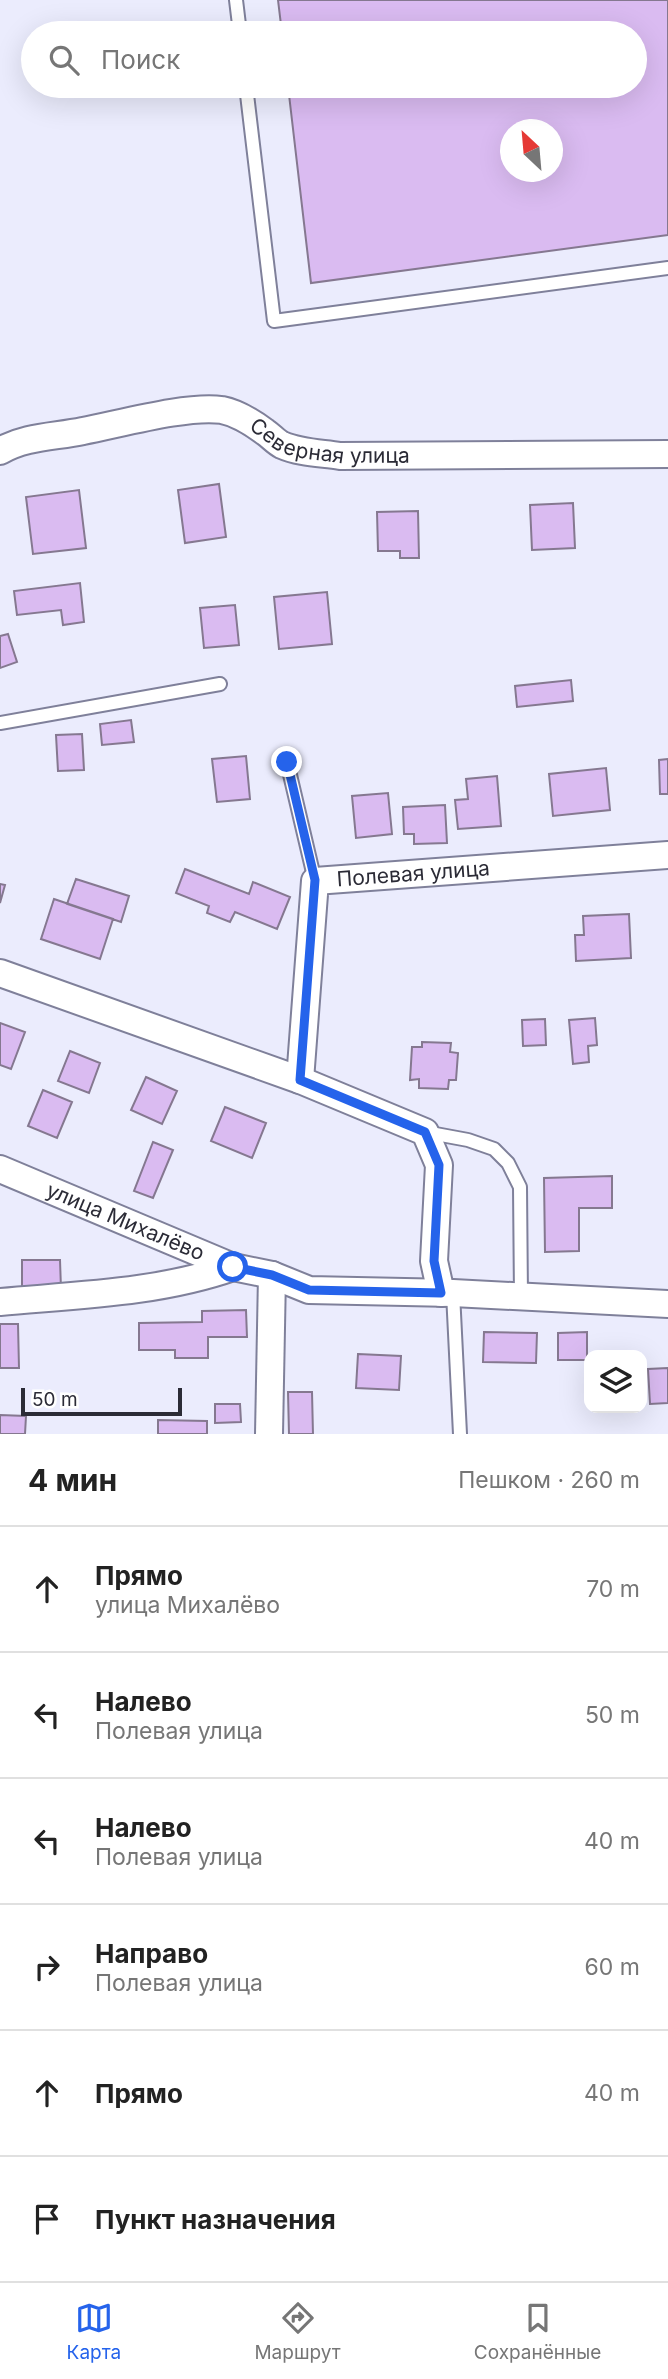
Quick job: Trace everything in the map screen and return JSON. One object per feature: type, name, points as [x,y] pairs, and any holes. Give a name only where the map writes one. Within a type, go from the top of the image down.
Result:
[{"type":"street","name":"Северная улица","points":[[0,451],[11,445],[44,436],[192,410],[222,410],[242,418],[279,443],[298,450],[340,456],[668,454]]},
{"type":"street","name":"Полевая улица","points":[[300,1080],[315,880],[668,855]]},
{"type":"street","points":[[0,973],[300,1080],[425,1132],[439,1165],[434,1261],[447,1293]]},
{"type":"street","name":"улица Михалёво","points":[[0,1169],[233,1267],[272,1275],[309,1290],[447,1293],[668,1304]]},
{"type":"street","points":[[0,1302],[162,1286],[198,1279],[233,1267]]},
{"type":"street","points":[[269,1434],[272,1275]]},
{"type":"lane","points":[[236,0],[239,21]]},
{"type":"lane","points":[[247,98],[274,321],[668,268]]},
{"type":"lane","points":[[0,723],[220,684]]},
{"type":"lane","points":[[287,762],[315,880]]},
{"type":"lane","points":[[425,1132],[468,1140],[494,1149],[508,1163],[520,1187],[521,1297]]},
{"type":"lane","points":[[447,1293],[460,1434]]},
{"type":"building","points":[[278,0],[668,0],[668,235],[311,283],[289,98],[647,98],[647,21],[281,21]]},
{"type":"building","points":[[219,484],[226,537],[185,543],[178,490]]},
{"type":"building","points":[[79,490],[86,548],[33,554],[26,497]]},
{"type":"building","points":[[573,503],[575,548],[532,550],[530,505]]},
{"type":"building","points":[[418,511],[419,558],[400,558],[400,551],[378,551],[377,512]]},
{"type":"building","points":[[80,583],[84,622],[63,625],[61,610],[17,615],[14,591]]},
{"type":"building","points":[[327,592],[332,644],[279,649],[274,597]]},
{"type":"building","points":[[235,605],[239,645],[204,648],[200,608]]},
{"type":"building","points":[[8,634],[17,662],[0,668],[0,636]]},
{"type":"building","points":[[571,680],[573,701],[517,707],[515,686]]},
{"type":"building","points":[[131,720],[134,742],[102,745],[100,724]]},
{"type":"building","points":[[82,734],[84,770],[58,771],[56,735]]},
{"type":"building","points":[[246,756],[250,799],[217,802],[212,759]]},
{"type":"building","points":[[668,759],[668,794],[660,794],[659,760]]},
{"type":"building","points":[[606,768],[610,810],[553,816],[549,774]]},
{"type":"building","points":[[497,776],[501,826],[458,829],[455,800],[468,799],[466,779]]},
{"type":"building","points":[[388,793],[392,834],[356,838],[352,796]]},
{"type":"building","points":[[445,805],[447,843],[414,844],[414,834],[404,834],[403,807]]},
{"type":"building","points":[[185,869],[249,894],[253,882],[290,897],[277,929],[235,912],[230,922],[207,913],[209,906],[176,893]]},
{"type":"building","points":[[76,879],[129,896],[121,922],[67,904]]},
{"type":"building","points":[[0,884],[5,885],[0,903]]},
{"type":"building","points":[[54,899],[113,919],[100,959],[41,939]]},
{"type":"building","points":[[629,914],[631,958],[576,961],[575,935],[584,935],[583,916]]},
{"type":"building","points":[[595,1018],[597,1045],[588,1046],[589,1062],[573,1064],[569,1020]]},
{"type":"building","points":[[545,1019],[546,1045],[523,1046],[522,1020]]},
{"type":"building","points":[[0,1023],[25,1032],[11,1069],[0,1065]]},
{"type":"building","points":[[422,1042],[451,1043],[450,1052],[458,1053],[456,1080],[449,1080],[448,1089],[419,1088],[419,1079],[410,1080],[412,1047],[422,1047]]},
{"type":"building","points":[[70,1051],[100,1063],[89,1093],[58,1081]]},
{"type":"building","points":[[146,1077],[177,1091],[162,1124],[131,1110]]},
{"type":"building","points":[[43,1090],[72,1102],[57,1138],[28,1126]]},
{"type":"building","points":[[225,1107],[266,1123],[252,1158],[211,1141]]},
{"type":"building","points":[[153,1142],[173,1150],[153,1198],[134,1191]]},
{"type":"building","points":[[612,1176],[612,1208],[579,1208],[579,1251],[545,1252],[544,1178]]},
{"type":"building","points":[[22,1260],[60,1260],[61,1289],[22,1290]]},
{"type":"building","points":[[246,1310],[247,1337],[208,1337],[208,1358],[175,1358],[175,1350],[139,1350],[139,1323],[202,1322],[202,1311]]},
{"type":"building","points":[[0,1324],[18,1324],[19,1368],[0,1368]]},
{"type":"building","points":[[484,1332],[537,1333],[536,1363],[483,1362]]},
{"type":"building","points":[[587,1332],[584,1360],[558,1360],[558,1333]]},
{"type":"building","points":[[358,1354],[401,1356],[399,1390],[356,1388]]},
{"type":"building","points":[[668,1368],[668,1403],[650,1404],[648,1369]]},
{"type":"building","points":[[288,1392],[312,1392],[313,1434],[289,1434]]},
{"type":"building","points":[[215,1404],[240,1404],[241,1422],[215,1423]]},
{"type":"building","points":[[0,1415],[26,1416],[25,1434],[0,1434]]},
{"type":"building","points":[[158,1420],[207,1421],[207,1434],[158,1434]]},
{"type":"route","points":[[233,1267],[272,1275],[309,1290],[441,1293],[434,1261],[439,1165],[425,1132],[300,1080],[315,880],[287,762]]}]
